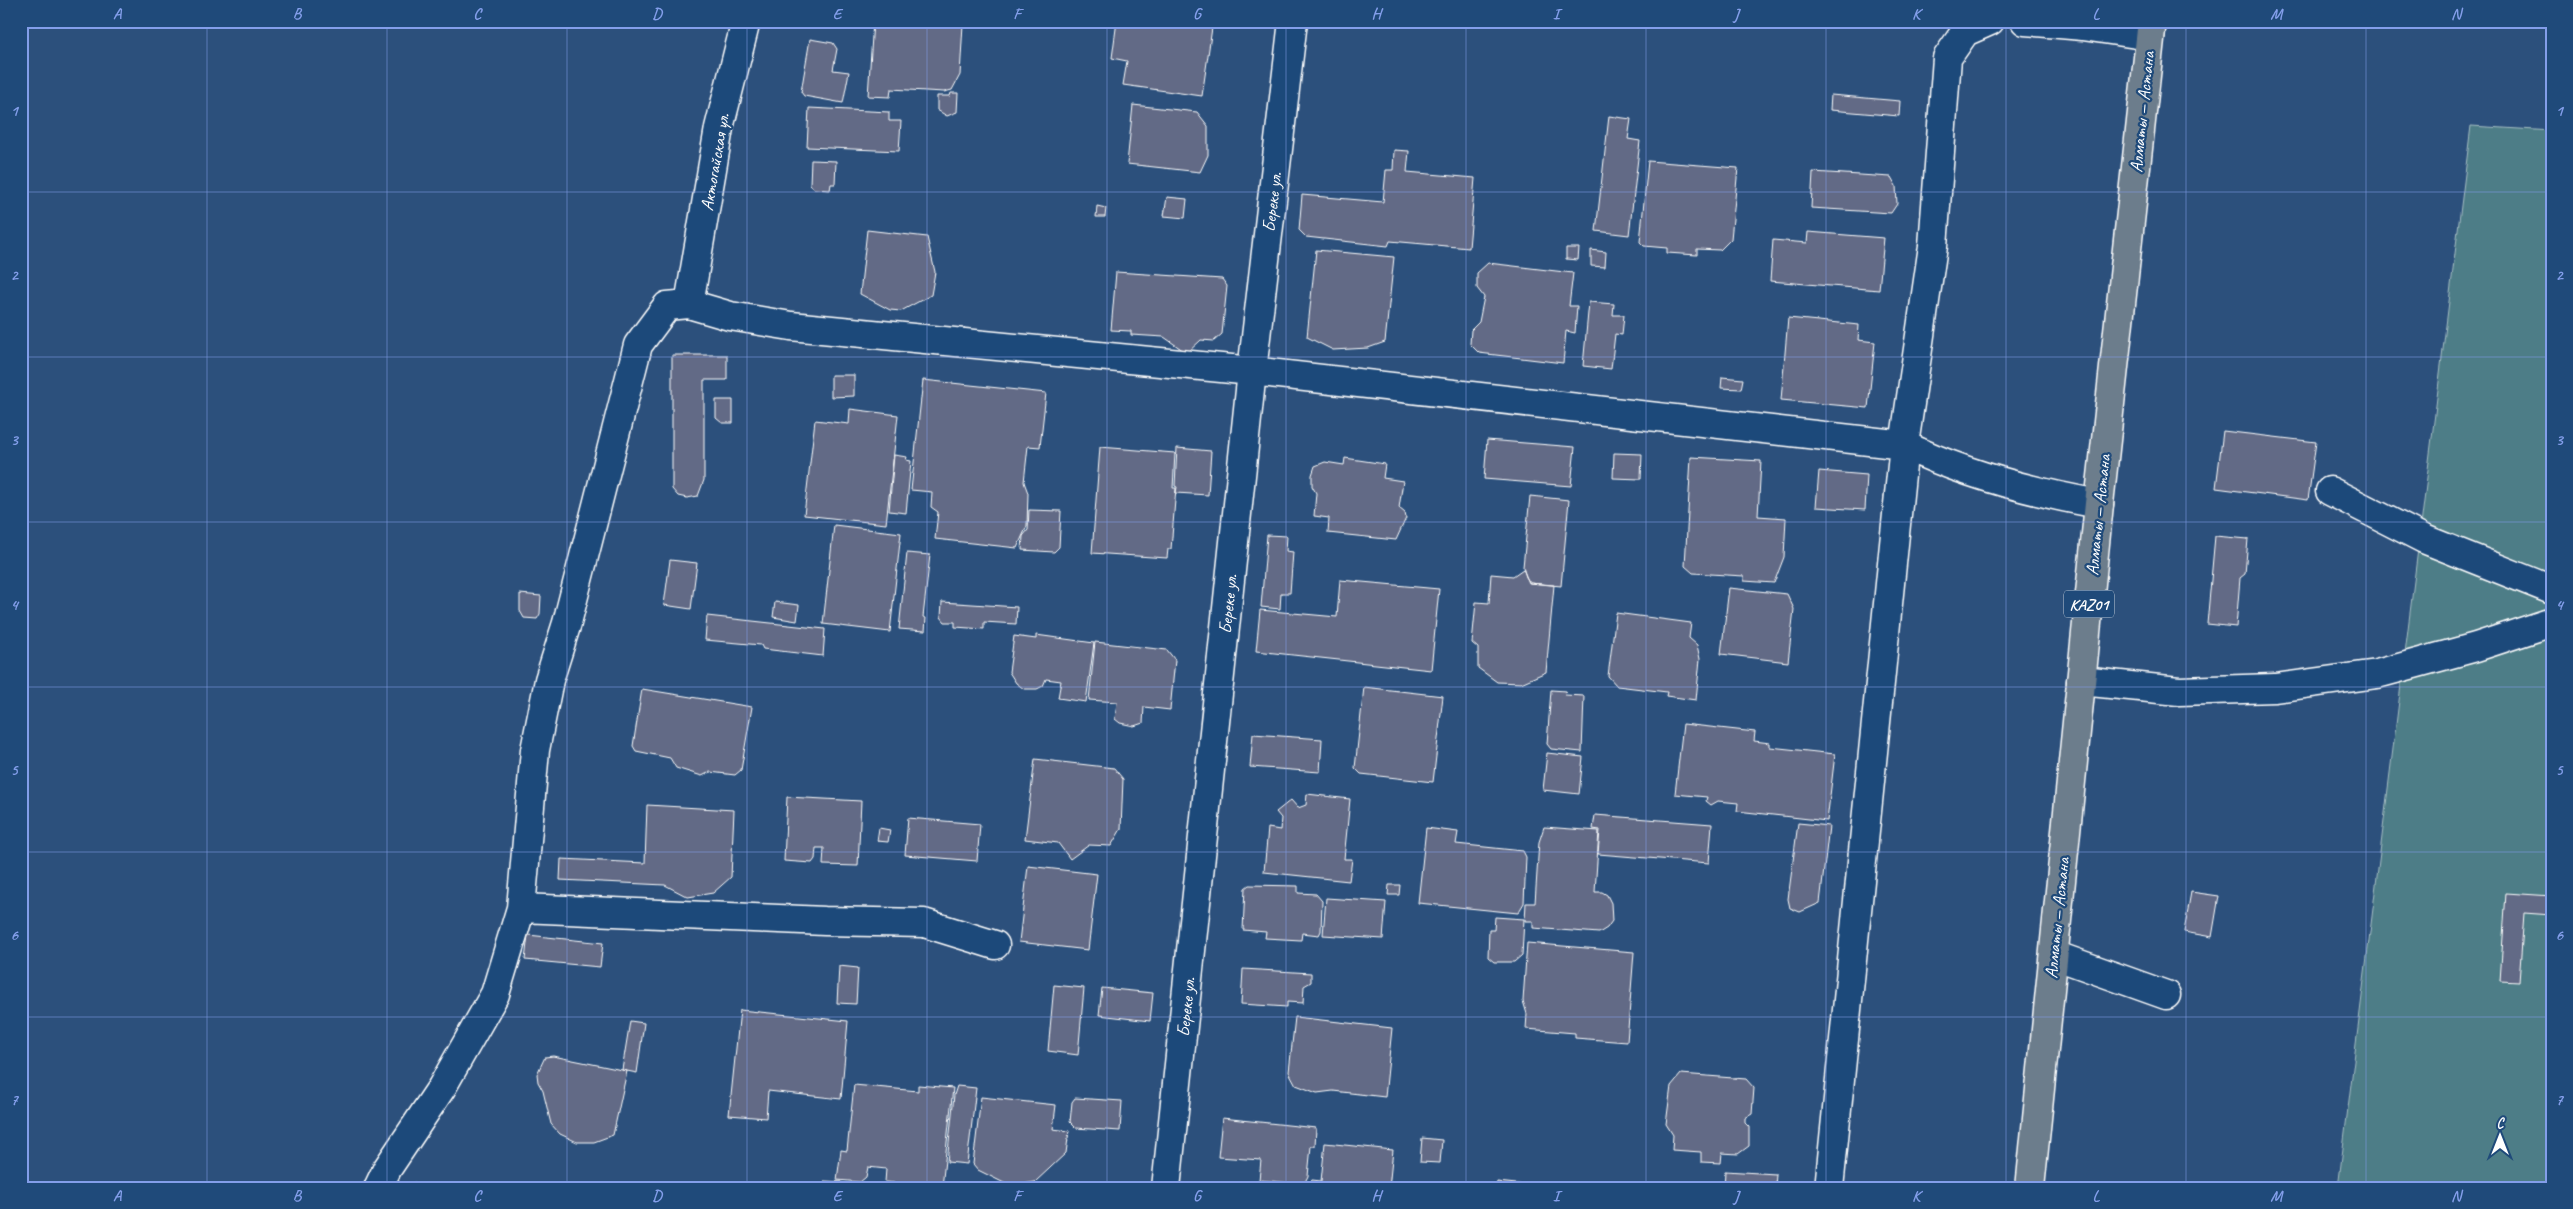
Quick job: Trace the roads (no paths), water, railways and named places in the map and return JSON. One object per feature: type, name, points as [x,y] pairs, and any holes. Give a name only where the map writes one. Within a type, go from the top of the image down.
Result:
[{"type":"highway","name":"Алматы — Астана","points":[[2030,1188],[2099,504],[2151,29]]},
{"type":"street","name":"Актогайская ул.","points":[[689,304],[720,128],[746,21]]},
{"type":"street","name":"Береке ул.","points":[[1166,1188],[1252,371],[1292,21]]},
{"type":"street","points":[[1829,1188],[1904,445],[1934,246],[1947,58],[1965,32],[1990,21]]},
{"type":"street","points":[[2025,21],[2151,29]]},
{"type":"street","points":[[378,1188],[387,1169],[442,1087],[495,994],[521,908],[535,750],[549,680],[567,624],[638,345],[667,306],[689,304],[730,316],[791,326],[1252,371],[1904,445],[1929,457],[2011,485],[2038,493],[2099,504]]},
{"type":"street","points":[[2330,491],[2424,539],[2552,590]]},
{"type":"street","points":[[2081,682],[2179,691],[2275,688],[2377,674],[2476,647],[2552,622]]},
{"type":"street","points":[[521,908],[824,921],[924,923],[995,945]]},
{"type":"street","points":[[2054,955],[2166,995]]}]
